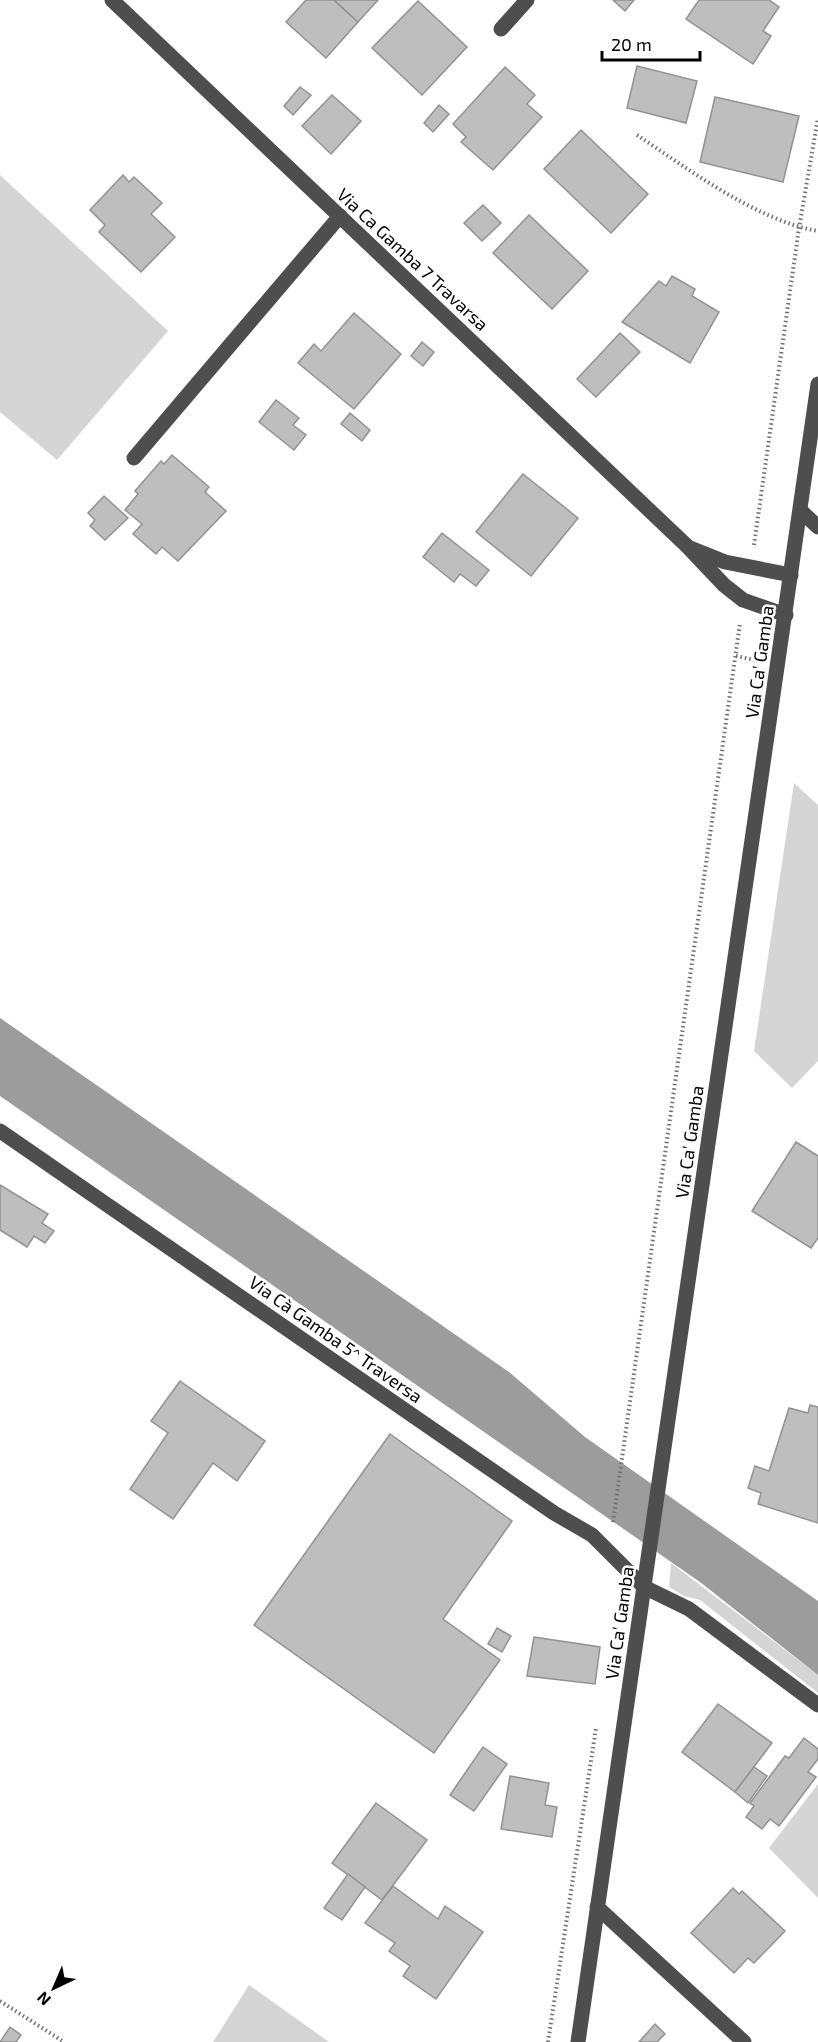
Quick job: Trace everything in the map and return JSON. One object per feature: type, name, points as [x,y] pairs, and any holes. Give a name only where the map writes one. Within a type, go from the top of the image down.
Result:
[{"type":"street","name":"Via Ca Gamba 7 Travarsa","points":[[112,0],[687,546],[724,585],[743,600],[786,615]]},
{"type":"street","points":[[501,29],[527,0]]},
{"type":"street","points":[[134,458],[340,216]]},
{"type":"street","name":"Via Ca' Gamba","points":[[578,2042],[818,384]]},
{"type":"street","points":[[801,511],[818,527]]},
{"type":"street","name":"Via Ca Gamba 7 Travarsa","points":[[687,546],[725,562],[792,575]]},
{"type":"street","name":"Via Cà Gamba 5^ Traversa","points":[[0,1131],[535,1500],[592,1535],[644,1587],[689,1609],[818,1705]]},
{"type":"street","points":[[597,1907],[744,2042]]},
{"type":"path","points":[[751,567],[799,228],[818,118]]},
{"type":"path","points":[[637,135],[708,182],[799,228],[818,231]]},
{"type":"path","points":[[614,1557],[611,1532],[628,1427],[743,600]]},
{"type":"path","points":[[548,2042],[597,1726]]},
{"type":"path","points":[[0,2001],[64,2042]]},
{"type":"shaded area","points":[[0,175],[168,331],[57,460],[0,412]]},
{"type":"shaded area","points":[[794,783],[818,805],[818,1061],[792,1088],[754,1051]]},
{"type":"shaded area","points":[[0,1018],[509,1372],[585,1437],[818,1601],[818,1675],[700,1582],[0,1096]]},
{"type":"shaded area","points":[[671,1563],[818,1675],[818,1693],[700,1600],[684,1596],[669,1587]]},
{"type":"shaded area","points":[[818,1784],[818,1898],[769,1848]]},
{"type":"shaded area","points":[[249,1985],[329,2042],[213,2042]]},
{"type":"building","points":[[306,0],[334,0],[358,22],[326,58],[286,22]]},
{"type":"building","points":[[334,0],[378,0],[358,22]]},
{"type":"building","points":[[613,0],[634,0],[625,11]]},
{"type":"building","points":[[699,0],[769,0],[779,7],[763,31],[771,36],[753,64],[686,19]]},
{"type":"building","points":[[418,1],[467,47],[422,95],[372,48]]},
{"type":"building","points":[[637,66],[697,81],[686,123],[627,108]]},
{"type":"building","points":[[505,67],[535,95],[527,104],[542,117],[493,170],[461,142],[466,137],[453,124]]},
{"type":"building","points":[[300,87],[311,95],[293,115],[284,106]]},
{"type":"building","points":[[332,95],[361,121],[331,154],[302,126]]},
{"type":"building","points":[[715,97],[799,116],[783,182],[700,162]]},
{"type":"building","points":[[439,105],[449,114],[433,132],[424,123]]},
{"type":"building","points":[[581,130],[648,194],[611,233],[544,169]]},
{"type":"building","points":[[123,175],[129,182],[134,177],[162,203],[151,214],[175,237],[141,272],[99,232],[105,225],[90,210]]},
{"type":"building","points":[[483,205],[501,223],[482,241],[464,223]]},
{"type":"building","points":[[529,215],[588,271],[552,309],[493,253]]},
{"type":"building","points":[[672,276],[695,289],[692,296],[719,312],[690,363],[622,322],[659,281],[666,286]]},
{"type":"building","points":[[354,313],[401,354],[354,409],[298,363],[314,344],[321,351]]},
{"type":"building","points":[[620,333],[640,352],[596,397],[577,379]]},
{"type":"building","points":[[422,342],[434,352],[423,366],[411,356]]},
{"type":"building","points":[[276,400],[299,418],[293,425],[306,435],[294,450],[259,422]]},
{"type":"building","points":[[350,413],[370,430],[362,441],[341,424]]},
{"type":"building","points":[[172,455],[209,487],[205,492],[226,511],[178,561],[162,547],[156,554],[133,534],[142,524],[125,510],[138,494],[135,491],[161,461],[164,464]]},
{"type":"building","points":[[523,474],[578,518],[531,576],[476,532]]},
{"type":"building","points":[[104,496],[128,518],[105,540],[90,526],[95,520],[88,513]]},
{"type":"building","points":[[442,533],[489,570],[476,586],[460,574],[454,582],[423,557]]},
{"type":"building","points":[[796,1142],[818,1156],[818,1238],[811,1248],[752,1211]]},
{"type":"building","points":[[0,1185],[48,1214],[42,1223],[54,1231],[45,1243],[34,1236],[27,1247],[0,1230]]},
{"type":"building","points":[[180,1381],[265,1441],[237,1481],[213,1463],[173,1519],[130,1489],[168,1433],[151,1421]]},
{"type":"building","points":[[810,1405],[818,1407],[818,1523],[758,1504],[761,1493],[748,1488],[755,1466],[769,1471],[789,1408],[808,1413]]},
{"type":"building","points":[[390,1434],[512,1521],[443,1619],[500,1660],[434,1753],[254,1625]]},
{"type":"building","points":[[497,1628],[511,1636],[502,1652],[488,1644]]},
{"type":"building","points":[[534,1637],[600,1647],[595,1684],[527,1676]]},
{"type":"building","points":[[718,1704],[772,1743],[735,1792],[682,1752]]},
{"type":"building","points":[[804,1738],[818,1749],[818,1759],[808,1772],[816,1777],[779,1826],[770,1819],[762,1829],[746,1817],[754,1806],[750,1803],[785,1756],[789,1758]]},
{"type":"building","points":[[483,1747],[507,1764],[474,1811],[450,1795]]},
{"type":"building","points":[[754,1767],[767,1776],[748,1803],[735,1792]]},
{"type":"building","points":[[510,1776],[549,1783],[545,1805],[557,1807],[552,1837],[501,1829]]},
{"type":"building","points":[[376,1803],[427,1840],[382,1900],[332,1863]]},
{"type":"building","points":[[348,1874],[365,1887],[342,1920],[324,1908]]},
{"type":"building","points":[[393,1886],[438,1919],[445,1906],[483,1932],[436,1999],[403,1976],[410,1966],[389,1951],[395,1943],[365,1923]]},
{"type":"building","points":[[733,1888],[739,1894],[742,1891],[785,1931],[754,1963],[748,1958],[734,1973],[691,1933]]},
{"type":"building","points":[[655,2024],[665,2034],[657,2042],[639,2042]]},
{"type":"building","points":[[10,2027],[21,2035],[16,2042],[0,2042]]}]
